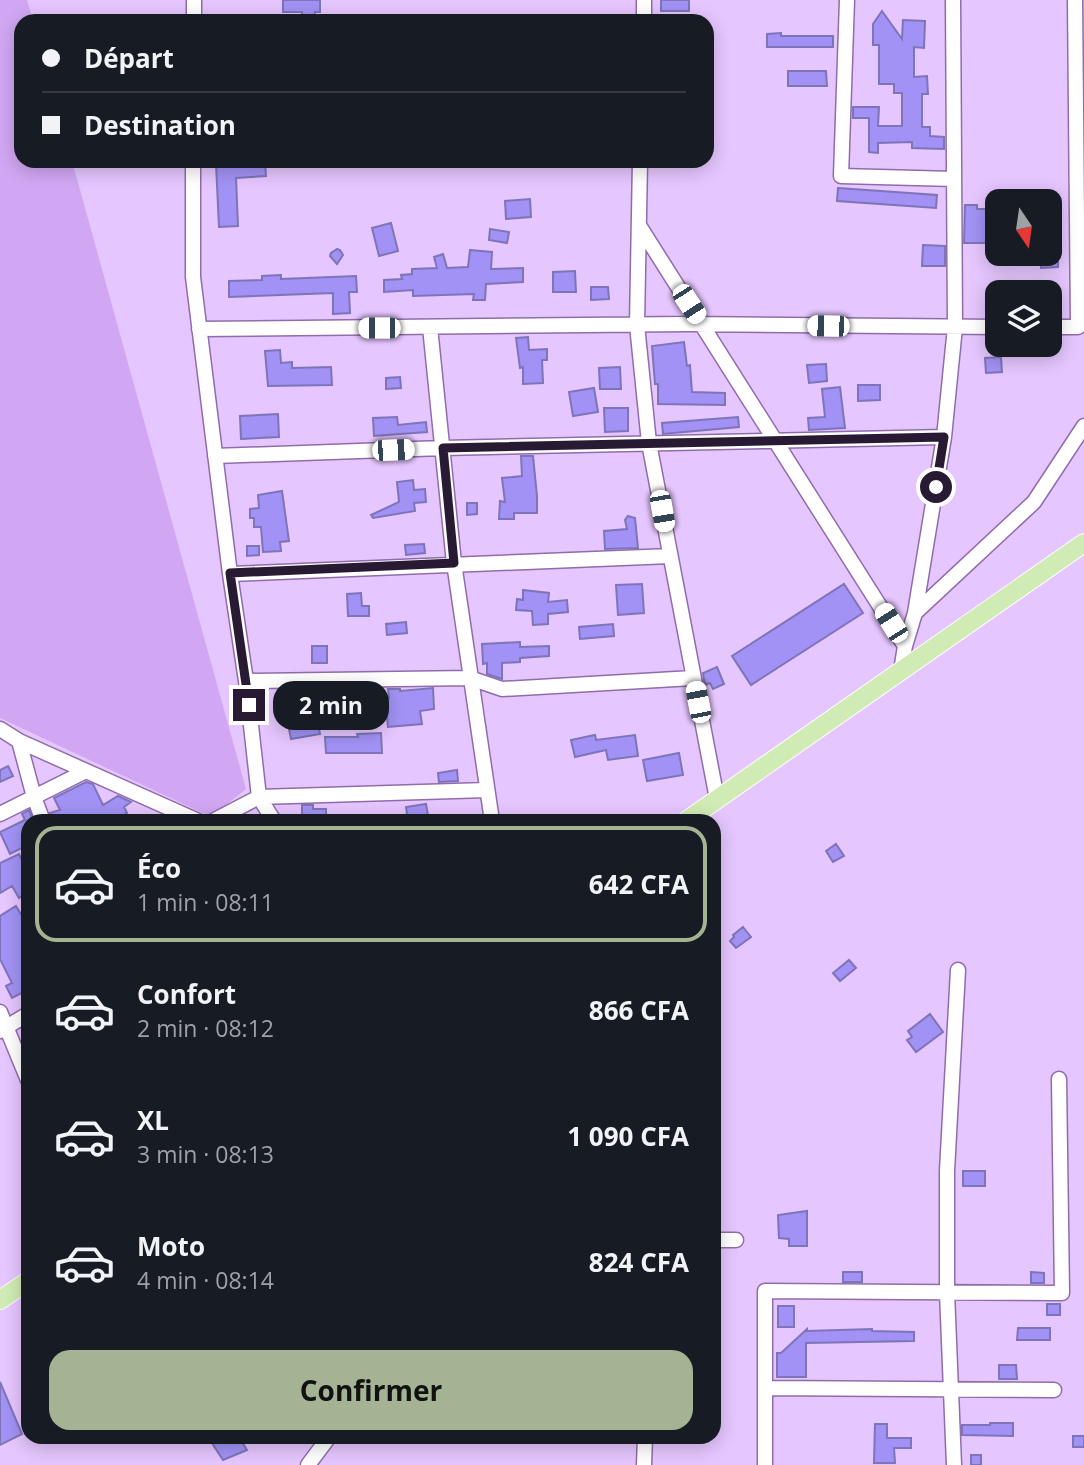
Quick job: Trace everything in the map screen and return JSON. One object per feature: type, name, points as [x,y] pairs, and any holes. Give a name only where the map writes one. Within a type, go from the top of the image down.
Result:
[{"type":"main road","points":[[697,814],[1084,543]]},
{"type":"main road","points":[[0,1300],[21,1286]]},
{"type":"street","points":[[847,0],[841,176],[954,178]]},
{"type":"street","points":[[901,671],[915,613],[944,437],[955,327],[953,0]]},
{"type":"street","points":[[1062,327],[1078,327],[1080,183],[1075,0]]},
{"type":"street","points":[[193,168],[193,277],[199,329],[259,797],[270,814]]},
{"type":"street","points":[[640,168],[637,325],[649,443],[717,799]]},
{"type":"street","points":[[639,226],[905,646]]},
{"type":"street","points":[[199,329],[702,324],[985,327]]},
{"type":"street","points":[[430,327],[454,563],[491,814]]},
{"type":"street","points":[[915,613],[1034,502],[1084,426]]},
{"type":"street","points":[[215,456],[944,437]]},
{"type":"street","points":[[230,573],[670,556]]},
{"type":"street","points":[[246,681],[470,678],[502,689],[693,678]]},
{"type":"street","points":[[0,730],[182,814]]},
{"type":"street","points":[[19,741],[40,814]]},
{"type":"street","points":[[0,814],[86,771]]},
{"type":"street","points":[[226,814],[259,797],[487,790]]},
{"type":"street","points":[[954,1465],[947,1292],[947,1171],[958,970]]},
{"type":"street","points":[[0,1012],[3,1029],[21,1066]]},
{"type":"street","points":[[3,1029],[21,1018]]},
{"type":"street","points":[[765,1465],[765,1291],[1062,1293],[1059,1079]]},
{"type":"street","points":[[721,1240],[736,1240]]},
{"type":"street","points":[[765,1388],[1054,1390]]},
{"type":"street","points":[[308,1465],[324,1444]]},
{"type":"street","points":[[644,1465],[645,1444]]},
{"type":"shaded area","points":[[0,0],[27,0],[31,14],[14,14],[14,168],[74,168],[246,789],[215,814],[205,814],[0,718]]},
{"type":"building","points":[[283,0],[320,0],[320,12],[315,14],[283,12]]},
{"type":"building","points":[[661,0],[689,0],[689,11],[661,11]]},
{"type":"building","points":[[882,11],[902,39],[903,20],[925,21],[924,48],[914,47],[914,77],[927,76],[928,94],[922,94],[922,127],[930,127],[930,136],[944,137],[944,149],[912,148],[912,142],[878,143],[878,153],[869,152],[869,118],[853,118],[853,107],[879,107],[878,126],[902,126],[902,93],[894,93],[894,84],[879,84],[879,45],[873,45],[873,24]]},
{"type":"building","points":[[781,33],[781,36],[833,36],[833,47],[767,47],[767,34]]},
{"type":"building","points":[[788,71],[826,71],[827,86],[788,86]]},
{"type":"building","points":[[216,168],[265,168],[266,176],[236,178],[238,226],[219,227]]},
{"type":"building","points":[[838,188],[937,195],[936,208],[837,201]]},
{"type":"building","points":[[530,199],[531,217],[506,219],[505,201]]},
{"type":"building","points":[[965,205],[977,205],[977,209],[985,209],[985,243],[964,243]]},
{"type":"building","points":[[391,223],[398,251],[379,256],[372,228]]},
{"type":"building","points":[[490,229],[509,232],[507,243],[489,240]]},
{"type":"building","points":[[923,245],[945,246],[945,266],[922,266]]},
{"type":"building","points":[[337,249],[343,255],[337,264],[330,256]]},
{"type":"building","points":[[470,250],[492,252],[491,269],[523,268],[523,282],[486,284],[485,300],[473,300],[474,294],[413,296],[413,290],[384,292],[384,280],[402,279],[401,275],[412,274],[412,269],[437,268],[434,257],[443,254],[447,268],[468,267]]},
{"type":"building","points":[[575,271],[576,292],[553,292],[553,272]]},
{"type":"building","points":[[281,275],[281,279],[356,276],[357,292],[349,292],[350,313],[333,314],[333,293],[229,297],[229,281],[262,280],[262,276]]},
{"type":"building","points":[[591,287],[608,287],[609,299],[591,300]]},
{"type":"building","points":[[528,337],[529,350],[547,349],[547,360],[542,360],[543,383],[523,384],[523,367],[520,368],[516,338]]},
{"type":"building","points":[[684,342],[687,366],[690,365],[692,392],[725,393],[725,405],[658,404],[652,346]]},
{"type":"building","points":[[280,350],[281,363],[292,362],[292,368],[331,367],[332,385],[268,386],[265,351]]},
{"type":"building","points":[[1001,357],[1002,372],[986,373],[985,358]]},
{"type":"building","points":[[826,364],[827,381],[809,383],[807,365]]},
{"type":"building","points":[[620,367],[621,389],[600,389],[599,368]]},
{"type":"building","points":[[400,377],[401,388],[386,389],[386,378]]},
{"type":"building","points":[[858,385],[880,385],[880,400],[858,401]]},
{"type":"building","points":[[840,387],[845,428],[809,430],[808,418],[825,417],[822,389]]},
{"type":"building","points":[[594,388],[598,412],[573,416],[569,392]]},
{"type":"building","points":[[604,408],[628,408],[628,431],[605,432]]},
{"type":"building","points":[[278,414],[279,437],[241,439],[240,416]]},
{"type":"building","points":[[397,417],[398,425],[426,422],[427,432],[374,436],[373,418]]},
{"type":"building","points":[[738,417],[739,427],[663,434],[662,423]]},
{"type":"building","points":[[521,456],[533,456],[537,513],[514,513],[514,519],[499,519],[500,501],[505,502],[502,478],[522,476]]},
{"type":"building","points":[[413,480],[414,490],[425,489],[426,502],[414,503],[415,511],[373,518],[371,515],[399,502],[397,482]]},
{"type":"building","points":[[282,491],[289,541],[280,542],[281,551],[263,552],[261,527],[254,527],[250,509],[259,508],[258,495]]},
{"type":"building","points":[[467,503],[477,503],[477,514],[467,515]]},
{"type":"building","points":[[628,516],[635,518],[638,548],[605,549],[604,531],[627,529],[625,520]]},
{"type":"building","points":[[424,544],[425,553],[406,555],[405,545]]},
{"type":"building","points":[[247,546],[259,546],[259,555],[247,556]]},
{"type":"building","points":[[642,584],[644,613],[618,615],[616,585]]},
{"type":"building","points":[[844,584],[863,613],[751,685],[732,656]]},
{"type":"building","points":[[523,590],[549,593],[548,602],[567,600],[568,612],[548,614],[548,624],[533,625],[532,611],[516,610],[517,599],[523,600]]},
{"type":"building","points":[[361,593],[362,606],[369,606],[369,616],[348,616],[347,594]]},
{"type":"building","points":[[406,622],[407,633],[387,635],[386,624]]},
{"type":"building","points":[[613,624],[614,636],[580,639],[579,627]]},
{"type":"building","points":[[520,642],[520,647],[549,646],[549,656],[520,658],[520,662],[502,663],[502,679],[487,674],[487,663],[483,664],[482,644]]},
{"type":"building","points":[[312,646],[327,646],[327,663],[312,663]]},
{"type":"building","points":[[717,667],[724,684],[713,689],[710,683],[705,685],[703,673]]},
{"type":"building","points":[[433,688],[434,709],[420,711],[422,724],[388,727],[385,699],[389,698],[388,689],[400,691]]},
{"type":"building","points":[[317,720],[320,734],[291,739],[288,724]]},
{"type":"building","points":[[381,733],[382,753],[326,753],[325,737],[358,737],[357,734]]},
{"type":"building","points":[[595,735],[596,740],[635,735],[638,756],[608,760],[606,750],[575,757],[571,740]]},
{"type":"building","points":[[679,753],[683,775],[647,781],[643,760]]},
{"type":"building","points":[[8,766],[13,776],[0,782],[0,770]]},
{"type":"building","points":[[457,770],[458,781],[439,782],[438,773]]},
{"type":"building","points":[[86,782],[93,784],[103,805],[118,796],[131,802],[124,807],[126,814],[50,814],[60,810],[54,798]]},
{"type":"building","points":[[426,804],[428,814],[407,814],[406,807]]},
{"type":"building","points":[[302,805],[313,805],[313,809],[326,809],[326,814],[302,814]]},
{"type":"building","points":[[21,822],[21,848],[10,854],[0,832]]},
{"type":"building","points":[[836,844],[844,856],[833,862],[826,851]]},
{"type":"building","points":[[19,854],[19,898],[12,886],[0,893],[0,863]]},
{"type":"building","points":[[16,906],[21,914],[21,994],[12,998],[6,986],[12,983],[0,959],[0,916]]},
{"type":"building","points":[[743,927],[751,937],[736,948],[730,941]]},
{"type":"building","points":[[849,960],[856,968],[840,981],[833,973]]},
{"type":"building","points":[[930,1014],[943,1032],[916,1052],[907,1040],[912,1037],[908,1031]]},
{"type":"building","points":[[963,1171],[985,1171],[985,1186],[963,1186]]},
{"type":"building","points":[[807,1211],[807,1246],[789,1246],[789,1239],[779,1238],[778,1215]]},
{"type":"building","points":[[843,1272],[862,1272],[862,1282],[843,1282]]},
{"type":"building","points":[[1031,1272],[1044,1273],[1044,1283],[1031,1283]]},
{"type":"building","points":[[1047,1304],[1060,1304],[1060,1315],[1047,1315]]},
{"type":"building","points":[[778,1306],[794,1306],[794,1327],[778,1327]]},
{"type":"building","points":[[1018,1328],[1050,1328],[1050,1340],[1017,1340]]},
{"type":"building","points":[[807,1329],[914,1332],[914,1341],[806,1343],[806,1377],[777,1377],[777,1353],[781,1353]]},
{"type":"building","points":[[999,1365],[1016,1365],[1017,1379],[999,1379]]},
{"type":"building","points":[[0,1382],[21,1434],[0,1445]]},
{"type":"building","points":[[1013,1423],[1013,1436],[962,1435],[962,1425]]},
{"type":"building","points":[[875,1424],[887,1424],[887,1438],[911,1438],[911,1448],[894,1448],[895,1463],[874,1463]]},
{"type":"building","points":[[1073,1436],[1084,1436],[1084,1447],[1073,1447]]},
{"type":"building","points":[[213,1444],[243,1444],[247,1450],[223,1460]]},
{"type":"building","points":[[971,1455],[981,1455],[981,1465],[971,1465]]},
{"type":"route","points":[[249,705],[230,573],[454,563],[443,448],[944,437],[936,487]]}]
